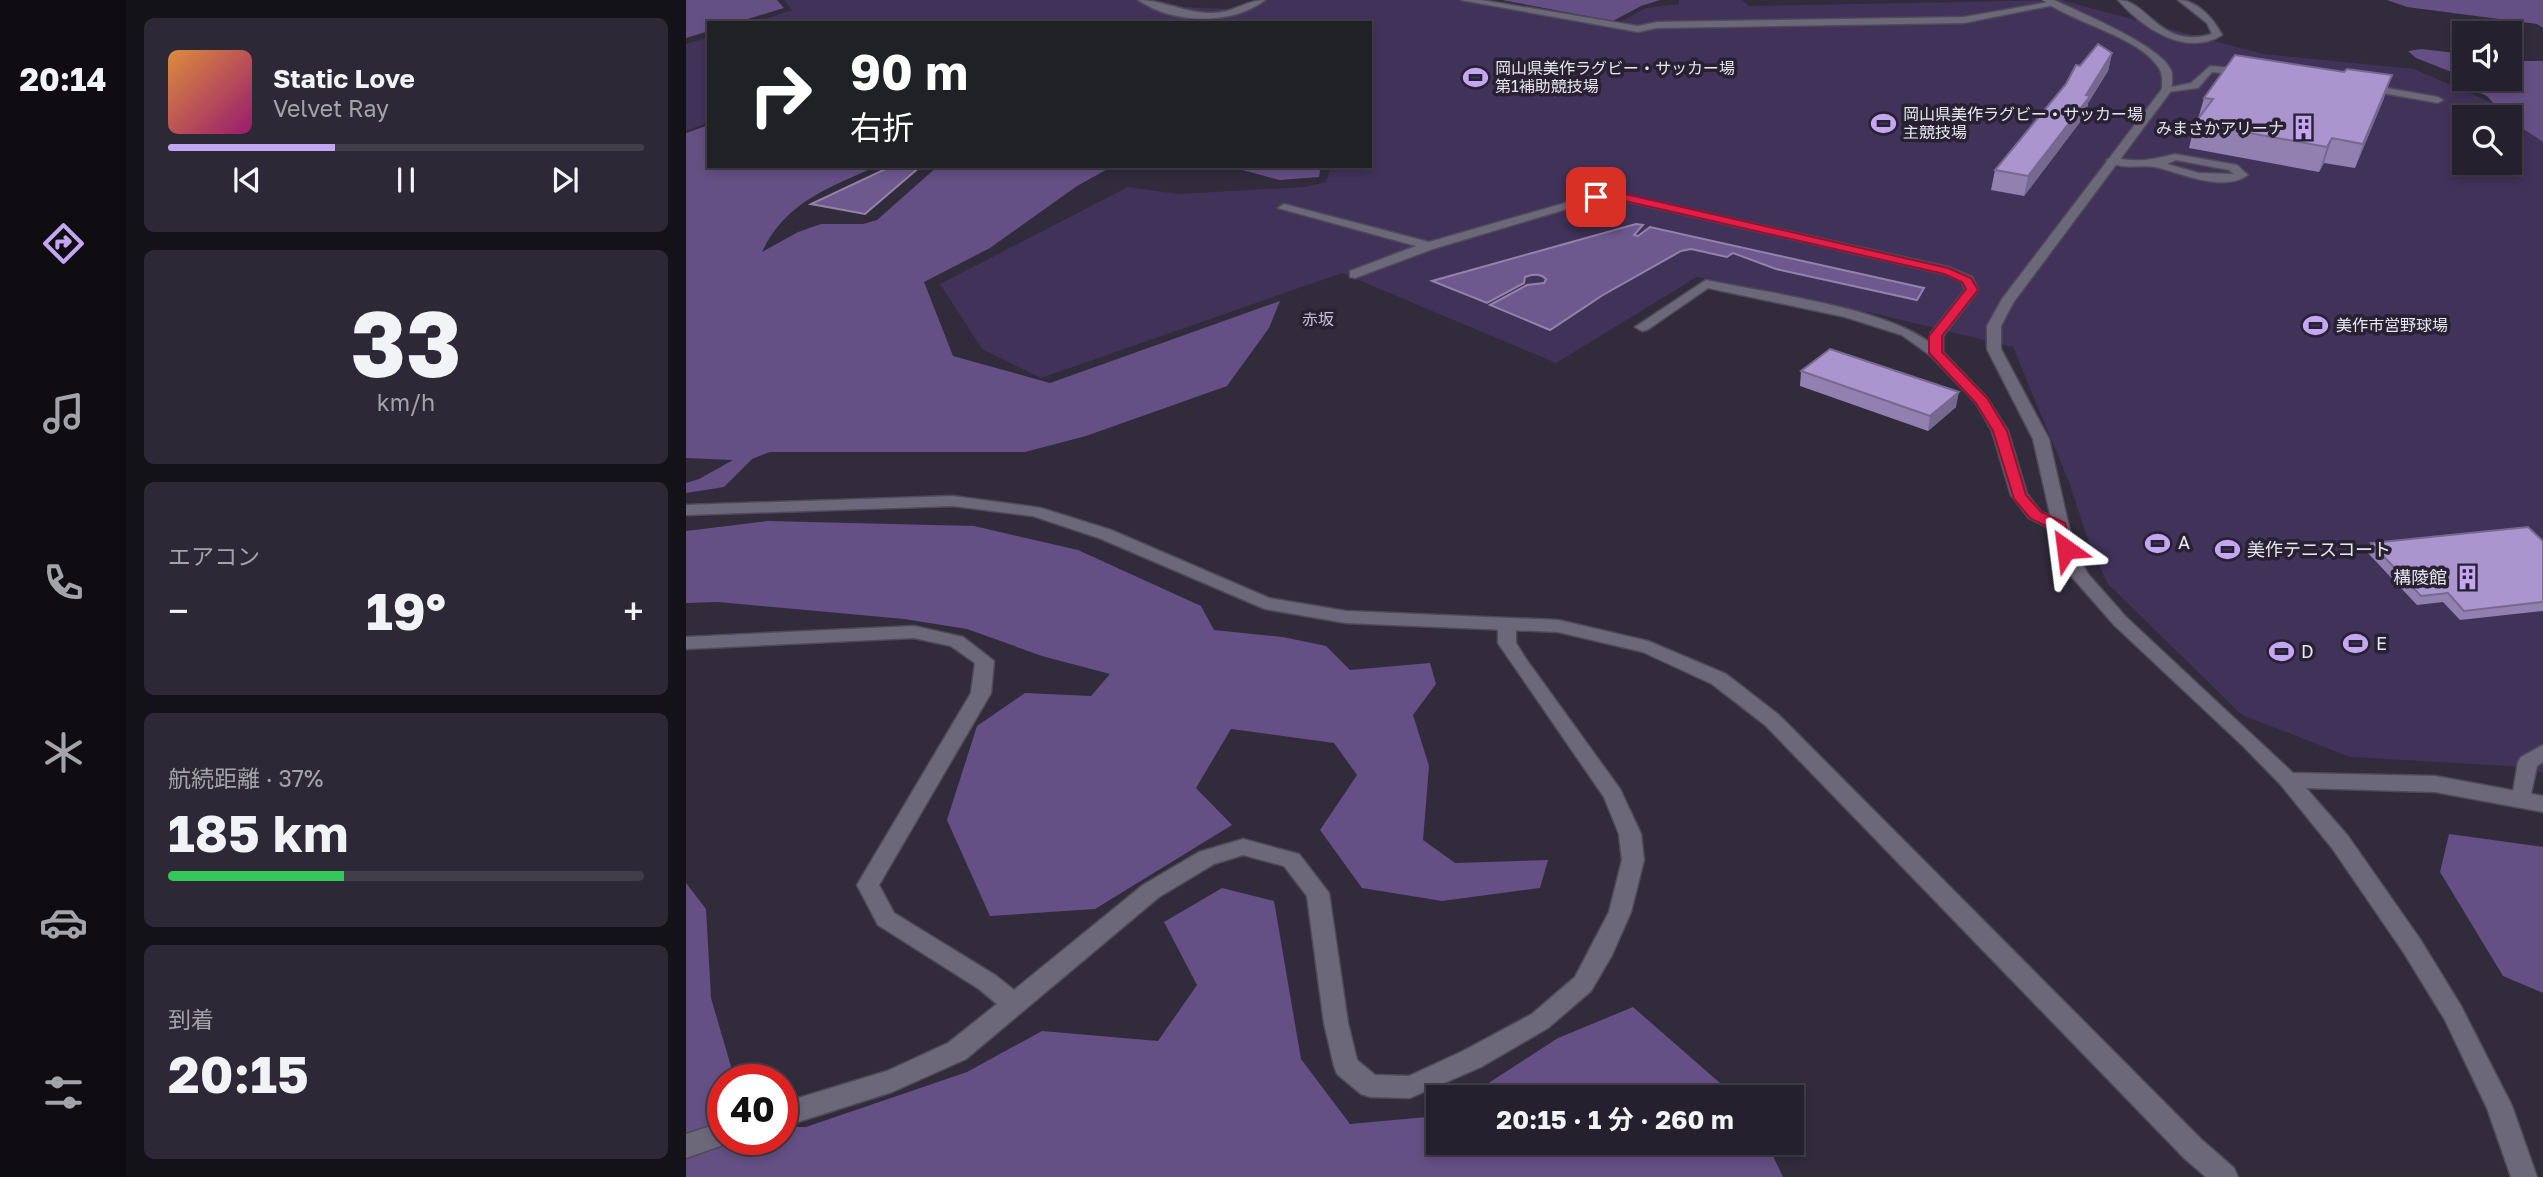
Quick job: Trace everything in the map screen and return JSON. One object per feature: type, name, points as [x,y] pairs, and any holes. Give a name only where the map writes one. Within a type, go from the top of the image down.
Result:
[{"type":"street","points":[[1142,0],[1175,12],[1226,15],[1261,0]]},
{"type":"street","points":[[1465,0],[1638,29],[1657,25],[1964,20],[2051,2],[2135,45],[2165,68],[2167,89],[2007,302],[1994,326],[1994,349],[2041,439],[2059,526],[2066,549],[2081,577],[2112,612],[2250,741],[2288,780],[2340,842],[2412,946],[2453,1013],[2498,1106],[2524,1177]]},
{"type":"street","points":[[2122,0],[2157,31],[2195,39],[2217,35],[2211,22],[2182,0]]},
{"type":"street","points":[[2167,89],[2194,86],[2210,69],[2252,73]]},
{"type":"street","points":[[2348,84],[2438,100]]},
{"type":"street","points":[[2112,160],[2128,164],[2158,164],[2175,157],[2233,167],[2242,175],[2228,180],[2168,171],[2158,164]]},
{"type":"street","points":[[1355,274],[1429,246],[1596,197],[1625,198],[1948,271],[1967,280],[1972,290],[1936,336],[1936,353]]},
{"type":"street","points":[[1284,208],[1429,246]]},
{"type":"street","points":[[1642,327],[1706,284],[1882,322],[1907,332],[1936,353],[1982,401],[2000,431],[2019,495],[2035,515],[2059,526]]},
{"type":"street","points":[[686,510],[953,501],[1035,511],[1105,534],[1265,603],[1346,617],[1558,626],[1648,647],[1719,679],[1772,720],[2193,1149],[2225,1177]]},
{"type":"street","points":[[798,1110],[892,1080],[957,1051],[1151,891],[1207,858],[1243,847],[1290,860],[1318,893],[1336,1023],[1346,1066],[1370,1086],[1410,1087],[1472,1059],[1540,1021],[1583,984],[1604,948],[1620,912],[1633,860],[1630,834],[1613,794],[1519,663],[1507,643],[1507,624]]},
{"type":"street","points":[[686,643],[914,632],[957,641],[985,661],[981,693],[868,885],[886,919],[987,982],[1015,1005]]},
{"type":"street","points":[[2522,798],[2528,762],[2543,752]]},
{"type":"street","points":[[2288,780],[2435,784],[2543,804]]},
{"type":"street","points":[[686,1146],[707,1139]]},
{"type":"shaded area","points":[[686,0],[777,0],[784,8],[742,21],[707,21],[707,32],[686,38]]},
{"type":"shaded area","points":[[784,0],[1157,0],[1184,7],[1231,9],[1253,0],[1474,0],[1616,24],[1646,8],[1679,4],[1679,0],[1742,0],[1749,6],[2061,0],[2263,54],[2414,69],[2452,85],[2452,91],[2465,91],[2497,105],[2452,105],[2452,175],[2522,175],[2522,116],[2543,125],[2543,773],[2525,767],[2350,757],[2242,715],[2108,584],[2091,549],[2069,482],[2013,347],[1872,313],[1697,277],[1556,363],[1342,273],[1041,378],[982,349],[940,284],[1128,187],[1178,194],[1305,187],[1326,182],[1330,168],[1372,168],[1372,21],[759,21],[792,10]]},
{"type":"shaded area","points":[[1502,0],[1660,0],[1641,6],[1613,21]]},
{"type":"shaded area","points":[[2387,0],[2543,0],[2543,28],[2522,21],[2407,7]]},
{"type":"shaded area","points":[[707,38],[707,123],[686,131],[686,44]]},
{"type":"shaded area","points":[[2421,49],[2452,53],[2452,72],[2416,58],[2408,51]]},
{"type":"shaded area","points":[[2522,61],[2543,61],[2543,142],[2522,128],[2522,105],[2495,105],[2487,96],[2476,91],[2522,91]]},
{"type":"shaded area","points":[[707,126],[707,168],[873,168],[826,189],[796,208],[783,220],[762,252],[798,232],[821,224],[863,224],[877,220],[936,168],[1109,168],[1077,186],[990,248],[924,282],[953,356],[1050,383],[1280,301],[1269,328],[1227,386],[1086,436],[1025,452],[770,452],[752,459],[724,487],[686,493],[686,483],[699,479],[733,460],[686,458],[686,133]]},
{"type":"shaded area","points":[[888,168],[919,168],[865,214],[811,204]]},
{"type":"shaded area","points":[[1234,168],[1321,168],[1319,177],[1279,180]]},
{"type":"shaded area","points":[[1636,224],[1643,225],[1634,235],[1638,236],[1650,227],[1924,288],[1917,300],[1776,269],[1733,253],[1727,257],[1691,249],[1681,251],[1603,295],[1550,330],[1490,305],[1527,285],[1544,283],[1546,279],[1541,276],[1525,277],[1524,283],[1487,303],[1432,281]]},
{"type":"shaded area","points":[[768,521],[974,526],[1078,550],[1201,606],[1214,630],[1283,637],[1326,646],[1350,670],[1430,663],[1436,684],[1413,715],[1429,766],[1423,840],[1455,863],[1548,860],[1540,888],[1442,901],[1362,888],[1320,830],[1357,775],[1334,743],[1231,729],[1196,788],[1232,825],[1095,909],[990,916],[947,820],[977,726],[1025,693],[1091,696],[1110,674],[1042,656],[967,629],[904,619],[718,602],[686,603],[686,531]]},
{"type":"shaded area","points":[[2449,834],[2543,847],[2543,993],[2503,976],[2440,872]]},
{"type":"shaded area","points":[[686,883],[706,909],[711,998],[730,1064],[707,1064],[707,1155],[798,1155],[798,1127],[806,1127],[967,1072],[1042,1031],[1158,1041],[1197,985],[1164,922],[1222,888],[1274,901],[1301,1059],[1350,1124],[1426,1117],[1426,1155],[1773,1155],[1783,1177],[686,1177]]},
{"type":"shaded area","points":[[1633,1007],[1722,1085],[1486,1085],[1558,1038]]},
{"type":"building","points":[[2098,44],[2112,53],[2086,95],[2090,96],[2028,176],[1995,170],[2066,84],[2076,65],[2080,66]]},
{"type":"building","name":"みまさかアリーナ","points":[[2235,55],[2344,72],[2347,69],[2392,75],[2363,144],[2332,138],[2327,147],[2195,123],[2213,99],[2204,98]]},
{"type":"building","points":[[1830,349],[1959,392],[1930,416],[1801,371]]},
{"type":"building","name":"構陵館","points":[[2528,527],[2543,541],[2543,602],[2464,611],[2448,593],[2421,596],[2371,543]]},
{"type":"place","name":"岡山県美作ラグビー・サッカー場 第1補助競技場","points":[[1475,77]]},
{"type":"place","name":"岡山県美作ラグビー・サッカー場 主競技場","points":[[1883,123]]},
{"type":"place","name":"みまさかアリーナ","points":[[2304,128]]},
{"type":"place","name":"美作市営野球場","points":[[2316,325]]},
{"type":"place","name":"A","points":[[2158,543]]},
{"type":"place","name":"美作テニスコート","points":[[2227,550]]},
{"type":"place","name":"構陵館","points":[[2467,578]]},
{"type":"place","name":"E","points":[[2356,644]]},
{"type":"place","name":"D","points":[[2281,652]]},
{"type":"district","name":"赤坂","points":[[1318,319]]},
{"type":"route","points":[[1596,197],[1625,198],[1948,271],[1967,280],[1972,290],[1936,336],[1936,353],[1982,401],[2000,431],[2019,495],[2035,515],[2059,526],[2066,549]]}]
